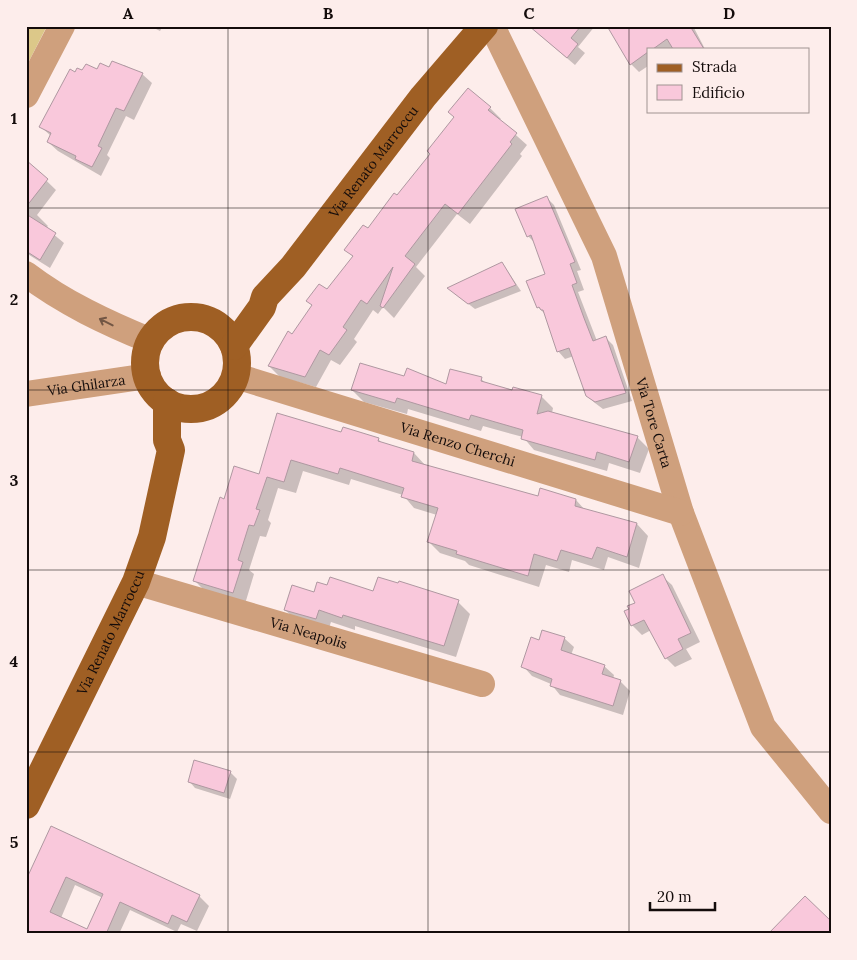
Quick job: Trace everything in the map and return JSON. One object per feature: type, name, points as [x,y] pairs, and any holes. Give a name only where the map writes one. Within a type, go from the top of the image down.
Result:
[{"type":"main road","name":"Via Renato Marroccu","points":[[234,346],[262,307],[265,297],[293,267],[423,97],[484,26]]},
{"type":"main road","name":"Via Renato Marroccu","points":[[215,324],[253,299],[265,297]]},
{"type":"main road","points":[[187,317],[202,318],[215,324],[227,333],[234,346],[238,361],[236,376],[229,390],[218,401],[197,409],[188,410],[160,398],[150,385],[148,376],[146,356],[151,341],[160,329],[172,321],[187,317]]},
{"type":"main road","name":"Via Renato Marroccu","points":[[26,805],[136,582],[152,537],[171,450],[167,440],[167,402]]},
{"type":"main road","name":"Via Renato Marroccu","points":[[171,450],[180,442],[197,409]]},
{"type":"street","points":[[26,96],[62,26]]},
{"type":"street","name":"Via Tore Carta","points":[[492,26],[604,256],[681,513],[763,727],[831,810]]},
{"type":"street","points":[[26,274],[47,290],[110,324],[151,341]]},
{"type":"street","name":"Via Ghilarza","points":[[26,394],[148,376]]},
{"type":"street","name":"Via Renzo Cherchi","points":[[236,376],[681,513]]},
{"type":"street","name":"Via Neapolis","points":[[136,582],[482,684]]},
{"type":"shaded area","points":[[26,26],[47,26],[26,67]]},
{"type":"building","points":[[529,26],[581,26],[571,38],[578,44],[567,58]]},
{"type":"building","points":[[607,26],[690,26],[703,48],[672,48],[667,39],[654,48],[647,48],[647,53],[630,65]]},
{"type":"building","points":[[112,61],[143,73],[124,111],[116,108],[98,146],[102,148],[92,167],[75,159],[76,156],[47,142],[51,133],[39,127],[70,69],[75,72],[77,68],[82,70],[86,64],[97,69],[100,63],[109,67]]},
{"type":"building","points":[[468,88],[491,107],[488,110],[517,133],[510,142],[512,144],[458,214],[445,204],[405,256],[415,264],[383,308],[380,306],[393,267],[367,304],[361,300],[343,327],[347,330],[329,355],[320,350],[305,377],[268,366],[288,331],[292,334],[312,305],[306,301],[319,284],[327,289],[353,256],[344,250],[363,225],[368,228],[394,193],[397,195],[430,154],[427,151],[454,117],[448,112]]},
{"type":"building","points":[[26,160],[48,179],[26,207]]},
{"type":"building","points":[[547,196],[575,262],[570,264],[577,283],[572,285],[593,341],[606,336],[626,393],[595,402],[586,396],[569,348],[557,352],[543,310],[539,307],[537,308],[526,281],[545,274],[531,235],[527,237],[515,209]]},
{"type":"building","points":[[26,214],[56,233],[40,260],[26,251]]},
{"type":"building","points":[[502,262],[516,285],[468,304],[447,288]]},
{"type":"building","points":[[360,363],[404,376],[407,368],[446,384],[450,369],[482,377],[481,381],[512,390],[513,387],[542,395],[537,414],[548,411],[638,436],[629,462],[597,452],[595,460],[521,439],[523,430],[471,415],[469,420],[397,398],[395,403],[351,390]]},
{"type":"building","points":[[277,413],[341,432],[343,427],[379,438],[378,441],[414,452],[412,461],[538,496],[540,488],[576,499],[575,506],[637,523],[627,557],[597,547],[592,559],[561,550],[557,561],[534,554],[528,576],[456,554],[457,551],[427,542],[438,508],[401,497],[404,488],[340,468],[338,474],[291,460],[284,482],[267,477],[256,509],[260,510],[254,526],[249,525],[238,560],[243,562],[233,593],[193,581],[220,497],[224,499],[234,466],[259,474]]},
{"type":"building","points":[[663,574],[691,633],[678,639],[683,649],[665,659],[644,620],[631,626],[624,611],[629,609],[627,606],[635,603],[629,591]]},
{"type":"building","points":[[330,577],[373,591],[378,577],[398,583],[399,581],[459,600],[444,646],[343,615],[342,618],[319,610],[316,619],[284,610],[292,585],[314,592],[317,582],[327,585]]},
{"type":"building","points":[[542,630],[565,637],[561,650],[605,665],[602,674],[621,680],[613,706],[550,686],[552,679],[521,667],[531,637],[539,640]]},
{"type":"building","points":[[194,760],[231,771],[224,793],[188,782]]},
{"type":"building","points":[[51,826],[200,895],[187,922],[172,915],[168,924],[120,902],[106,934],[26,934],[26,880]],"holes":[[[66,877],[103,894],[87,929],[50,912]]]},
{"type":"building","points":[[805,896],[831,921],[831,934],[768,934]]}]
